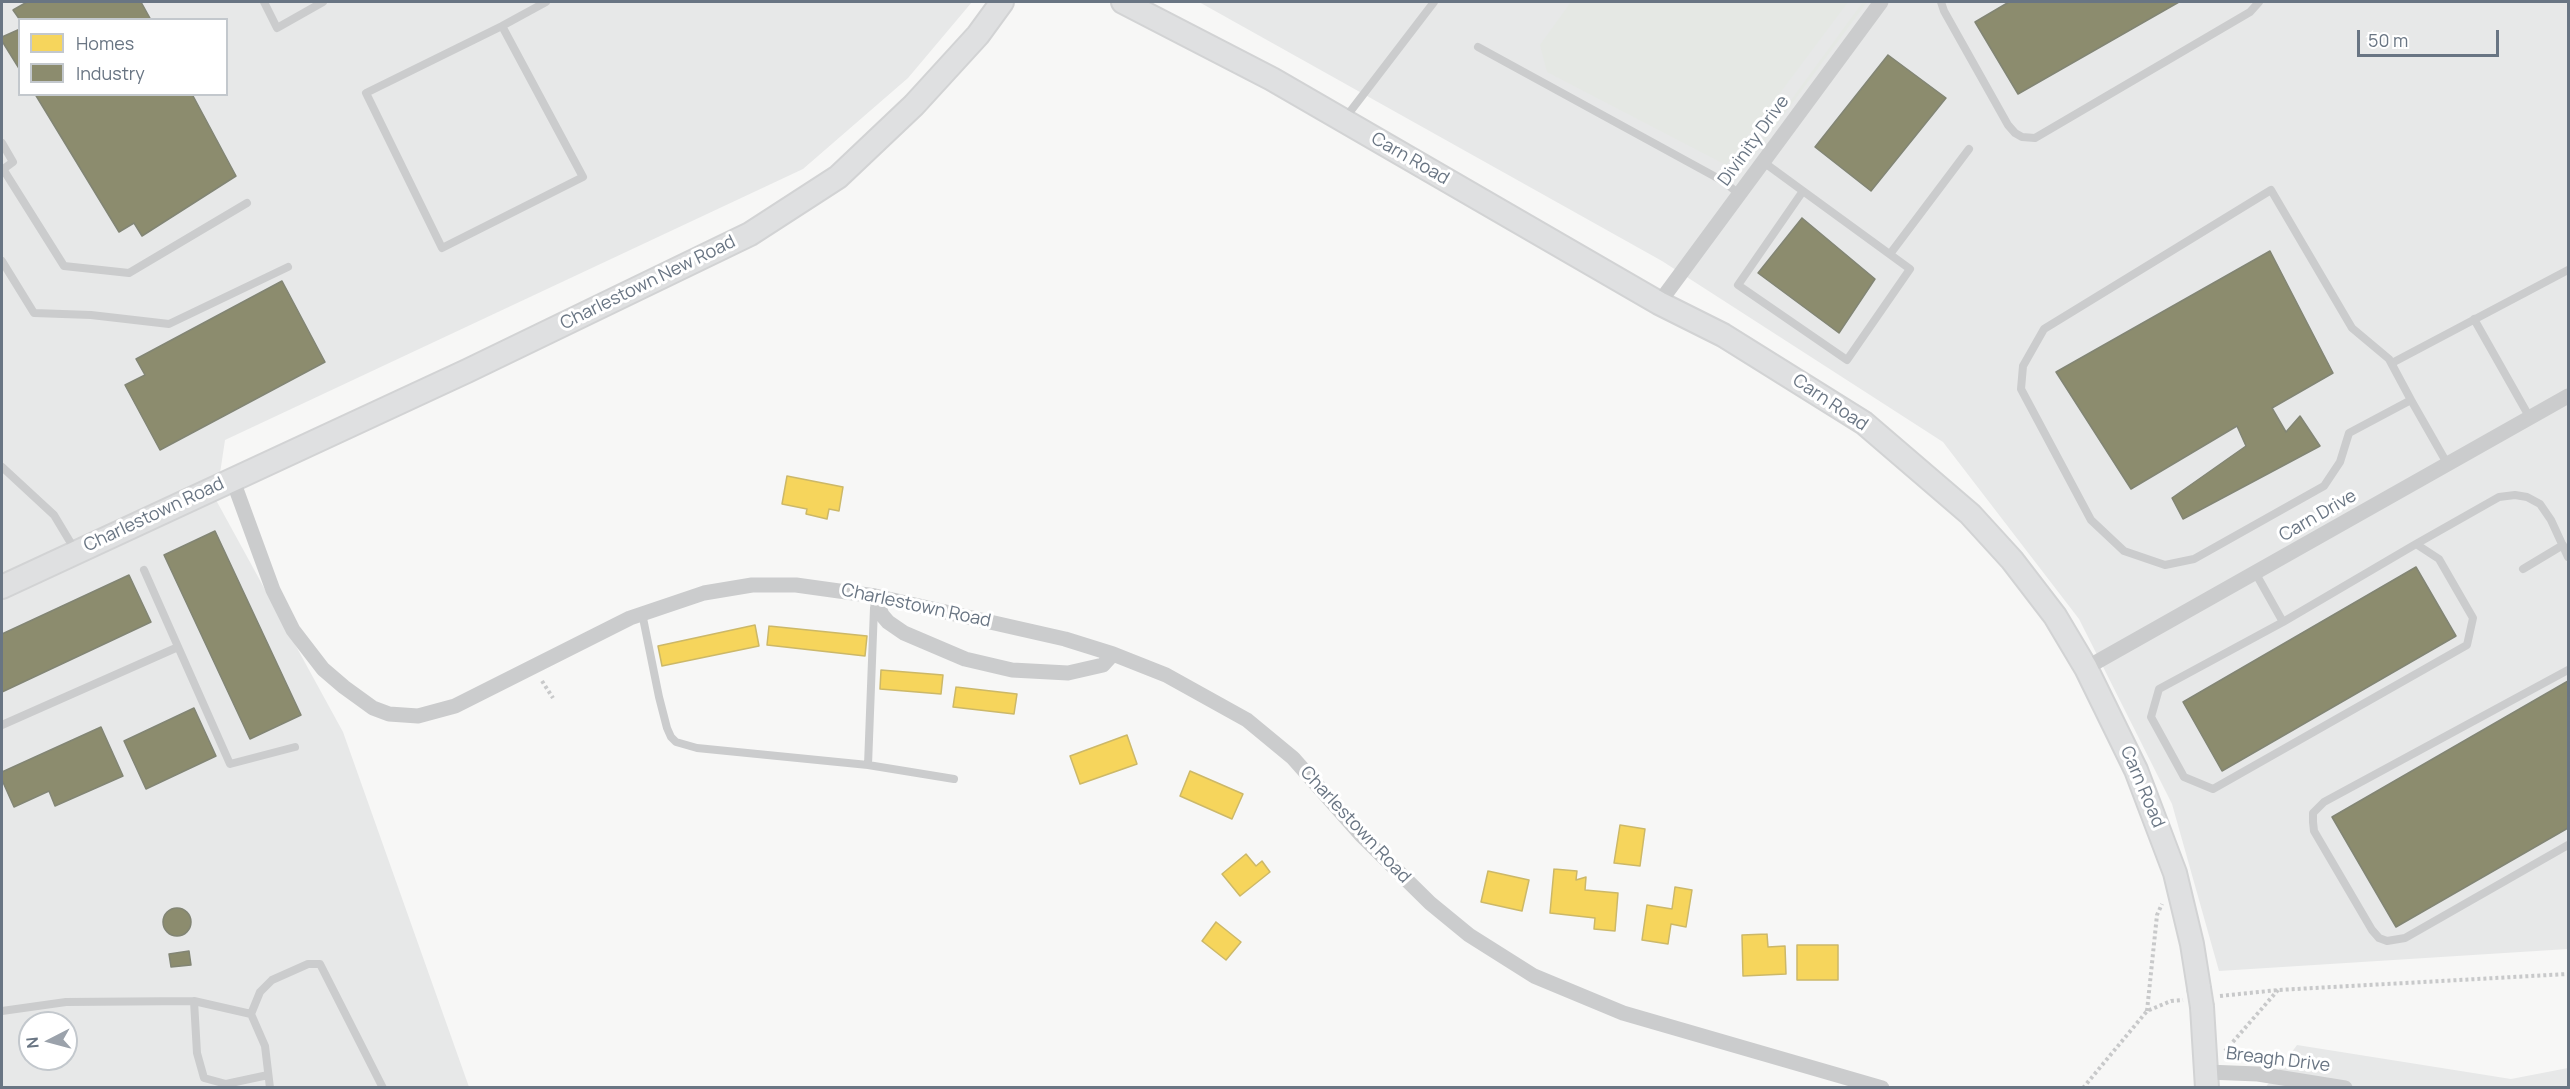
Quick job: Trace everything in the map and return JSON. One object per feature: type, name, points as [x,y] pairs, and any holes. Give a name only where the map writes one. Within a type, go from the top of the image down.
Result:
[{"type":"main road","name":"Charlestown New Road","points":[[232,478],[466,371],[750,234],[838,177],[914,105],[978,35],[1002,2]]},
{"type":"main road","name":"Carn Road","points":[[1123,2],[1272,79],[1659,303],[1723,335],[1864,423],[1970,514],[2012,560],[2055,616],[2086,668],[2136,770],[2175,873],[2192,944],[2204,997],[2207,1080]]},
{"type":"main road","name":"Charlestown Road","points":[[2,587],[232,478]]},
{"type":"street","name":"Divinity Drive","points":[[1659,303],[1881,2]]},
{"type":"street","name":"Carn Drive","points":[[2086,668],[2568,396]]},
{"type":"street","name":"Charlestown Road","points":[[232,478],[273,590],[293,630],[323,669],[373,708],[389,714],[418,716],[455,706],[642,613],[704,593],[752,585],[796,585],[875,596],[1065,639],[1113,654],[1166,675],[1247,720],[1293,758],[1362,836],[1430,903],[1469,935],[1534,976],[1623,1013],[1882,1088]]},
{"type":"street","points":[[875,596],[882,615],[888,622],[904,633],[965,659],[1012,670],[1068,673],[1103,665],[1113,654]]},
{"type":"street","name":"Breagh Drive","points":[[2207,1080],[2258,1074],[2345,1088]]},
{"type":"lane","points":[[264,2],[277,28],[323,2]]},
{"type":"lane","points":[[502,26],[583,177],[442,248],[366,93],[546,2]]},
{"type":"lane","points":[[1344,120],[1434,2]]},
{"type":"lane","points":[[1941,2],[2008,125],[2015,133],[2035,138],[2250,12],[2259,2]]},
{"type":"lane","points":[[1478,47],[1723,181],[1739,194]]},
{"type":"lane","points":[[2,143],[13,162],[2,170],[64,267],[129,273],[246,203]]},
{"type":"lane","points":[[1890,254],[1969,149]]},
{"type":"lane","points":[[1762,161],[1910,269],[1847,360],[1738,285],[1803,191]]},
{"type":"lane","points":[[2411,400],[2349,433],[2340,462],[2324,486],[2194,559],[2165,565],[2124,551],[2091,520],[2021,389],[2023,366],[2044,329],[2271,190],[2352,328],[2391,363],[2448,465]]},
{"type":"lane","points":[[2,261],[34,313],[91,315],[169,324],[288,267]]},
{"type":"lane","points":[[2391,363],[2568,270]]},
{"type":"lane","points":[[2474,319],[2530,418]]},
{"type":"lane","points":[[2,467],[54,515],[76,552]]},
{"type":"lane","points":[[2416,544],[2439,559],[2474,618],[2467,645],[2213,789],[2184,777],[2151,717],[2159,690],[2283,622],[2416,544],[2499,497],[2527,496],[2540,504],[2552,520],[2568,557]]},
{"type":"lane","points":[[2523,569],[2563,545]]},
{"type":"lane","points":[[144,570],[230,764],[295,747]]},
{"type":"lane","points":[[2256,574],[2283,622]]},
{"type":"lane","points":[[868,765],[875,596]]},
{"type":"lane","points":[[642,613],[661,707],[671,737],[676,742],[686,747],[868,765],[954,778]]},
{"type":"lane","points":[[2,725],[178,646]]},
{"type":"lane","points":[[2568,670],[2324,802],[2313,813],[2313,822],[2314,831],[2372,930],[2379,938],[2387,941],[2405,938],[2568,845]]},
{"type":"lane","points":[[270,1088],[265,1046],[251,1014],[260,992],[272,980],[308,964],[320,964],[383,1088]]},
{"type":"lane","points":[[194,1001],[197,1053],[204,1078],[226,1084],[268,1075]]},
{"type":"lane","points":[[2,1011],[66,1002],[194,1001],[251,1014]]},
{"type":"path","points":[[2147,1011],[2157,915],[2175,873]]},
{"type":"path","points":[[2083,1088],[2147,1011],[2171,1001],[2278,990],[2568,974]]},
{"type":"path","points":[[2207,1080],[2278,990]]},
{"type":"shaded area","points":[[2,2],[972,2],[908,78],[803,169],[225,440],[216,500],[343,732],[469,1087],[2,1088]]},
{"type":"shaded area","points":[[1199,2],[2568,2],[2568,949],[2219,971],[2172,804],[2079,619],[1943,442],[1662,261]]},
{"type":"shaded area","points":[[1571,2],[1848,2],[1726,165],[1547,72],[1540,45]]},
{"type":"shaded area","points":[[1863,2],[1867,2],[1750,160],[1748,159]]},
{"type":"shaded area","points":[[2297,1045],[2511,1079],[2568,1068],[2568,1087],[2265,1088]]},
{"type":"building: Homes","points":[[787,476],[843,487],[839,511],[829,509],[827,519],[806,514],[807,509],[782,504]]},
{"type":"building: Homes","points":[[755,625],[759,646],[662,666],[658,646]]},
{"type":"building: Homes","points":[[769,626],[867,636],[865,656],[767,645]]},
{"type":"building: Homes","points":[[881,670],[943,675],[941,694],[880,689]]},
{"type":"building: Homes","points":[[956,687],[1017,694],[1014,714],[953,707]]},
{"type":"building: Homes","points":[[1127,735],[1137,764],[1080,784],[1070,756]]},
{"type":"building: Homes","points":[[1190,771],[1243,794],[1232,819],[1180,796]]},
{"type":"building: Homes","points":[[1620,825],[1645,829],[1640,866],[1614,863]]},
{"type":"building: Homes","points":[[1246,854],[1256,866],[1262,861],[1270,872],[1240,896],[1222,874]]},
{"type":"building: Homes","points":[[1554,869],[1577,871],[1576,880],[1586,877],[1585,890],[1618,893],[1615,931],[1594,929],[1595,918],[1550,913]]},
{"type":"building: Homes","points":[[1488,871],[1529,880],[1522,911],[1481,902]]},
{"type":"building: Homes","points":[[1675,887],[1692,890],[1686,927],[1671,924],[1668,944],[1642,940],[1647,905],[1672,909]]},
{"type":"building: Homes","points":[[1216,922],[1241,942],[1226,960],[1202,941]]},
{"type":"building: Homes","points":[[1767,934],[1768,947],[1785,946],[1786,974],[1743,976],[1742,935]]},
{"type":"building: Homes","points":[[1797,945],[1838,945],[1838,980],[1797,980]]},
{"type":"building: Industry","points":[[27,2],[141,2],[150,18],[19,18],[13,10]]},
{"type":"building: Industry","points":[[2009,2],[2179,2],[2018,94],[1975,22]]},
{"type":"building: Industry","points":[[18,30],[18,67],[2,41],[2,37]]},
{"type":"building: Industry","points":[[1888,55],[1946,98],[1871,191],[1815,147]]},
{"type":"building: Industry","points":[[36,96],[193,96],[236,176],[142,236],[134,223],[119,232]]},
{"type":"building: Industry","points":[[1802,218],[1875,279],[1839,333],[1758,273]]},
{"type":"building: Industry","points":[[2270,251],[2333,373],[2272,408],[2286,432],[2300,416],[2320,446],[2183,519],[2172,498],[2246,446],[2237,426],[2131,489],[2056,372]]},
{"type":"building: Industry","points":[[282,281],[325,362],[160,450],[125,385],[145,375],[136,359]]},
{"type":"building: Industry","points":[[215,531],[301,715],[250,739],[164,555]]},
{"type":"building: Industry","points":[[2416,567],[2456,636],[2222,771],[2183,702]]},
{"type":"building: Industry","points":[[129,575],[151,622],[2,692],[2,634]]},
{"type":"building: Industry","points":[[2568,681],[2568,828],[2396,927],[2332,817]]},
{"type":"building: Industry","points":[[194,708],[216,756],[146,789],[124,741]]},
{"type":"building: Industry","points":[[101,727],[123,776],[55,806],[49,791],[14,807],[2,780],[2,772]]},
{"type":"building: Industry","points":[[177,908],[187,912],[191,922],[187,932],[177,936],[167,932],[163,922],[167,912]]},
{"type":"building: Industry","points":[[189,951],[191,965],[171,967],[169,954]]}]
